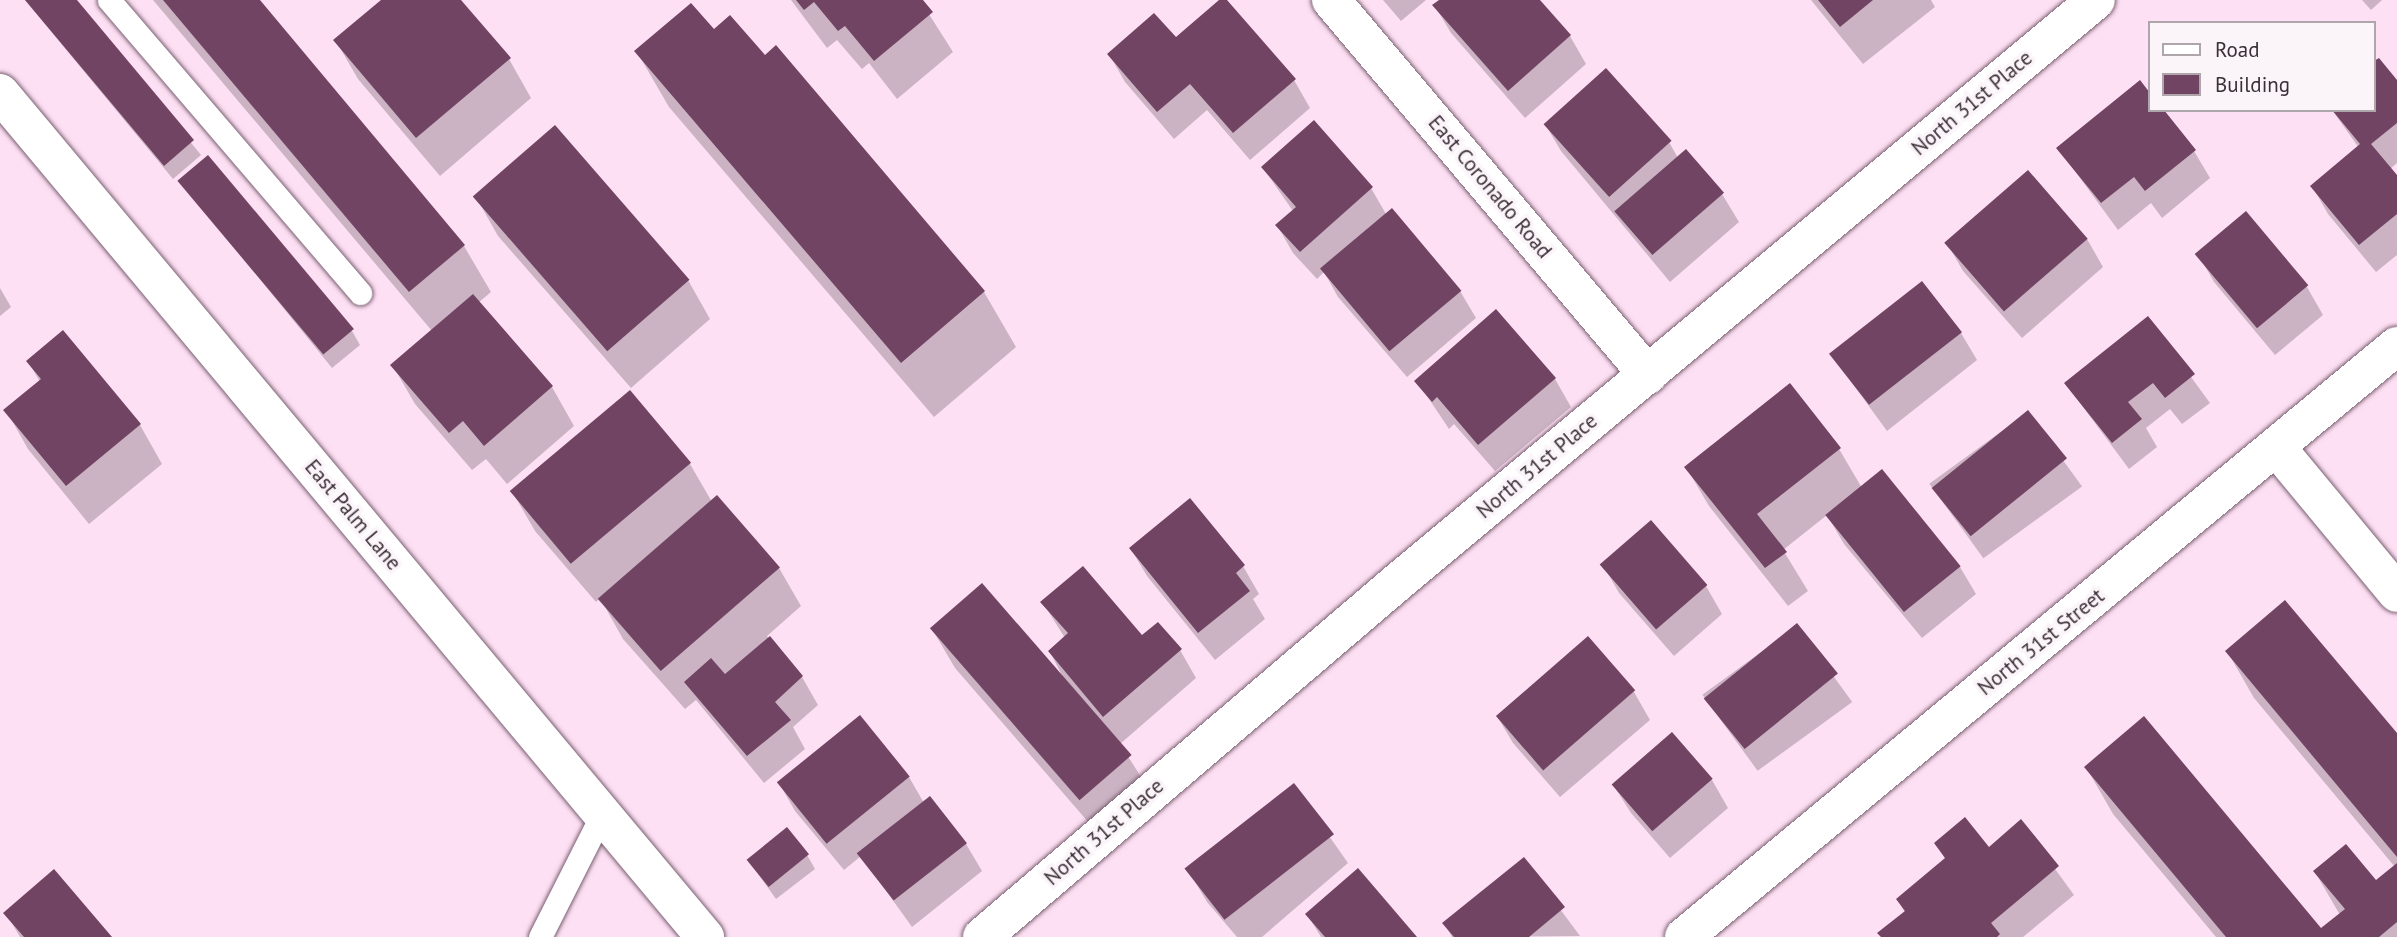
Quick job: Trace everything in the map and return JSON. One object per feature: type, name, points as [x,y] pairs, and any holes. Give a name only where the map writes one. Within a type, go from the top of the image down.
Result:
[{"type":"street","name":"East Coronado Road","points":[[1331,0],[1648,374]]},
{"type":"street","name":"North 31st Place","points":[[982,937],[1648,374],[2096,0]]},
{"type":"street","name":"East Palm Lane","points":[[0,93],[705,937]]},
{"type":"street","name":"North 31st Street","points":[[1699,932],[2397,346]]},
{"type":"street","points":[[2277,448],[2397,593]]},
{"type":"lane","points":[[109,0],[360,293]]},
{"type":"lane","points":[[540,937],[602,814]]},
{"type":"building","points":[[25,0],[77,0],[194,140],[164,166]]},
{"type":"building","points":[[163,0],[260,0],[465,245],[409,292]]},
{"type":"building","points":[[381,0],[461,0],[511,58],[416,138],[333,40]]},
{"type":"building","points":[[796,0],[923,0],[933,12],[874,61],[845,26],[838,31],[814,2],[804,10]]},
{"type":"building","points":[[1219,0],[1227,0],[1296,79],[1233,133],[1190,84],[1157,112],[1107,54],[1154,13],[1176,37]]},
{"type":"building","points":[[1439,0],[1540,0],[1571,35],[1508,91],[1432,5]]},
{"type":"building","points":[[1818,0],[1873,0],[1840,27]]},
{"type":"building","points":[[691,3],[714,29],[730,15],[765,55],[776,45],[985,291],[901,363],[634,51]]},
{"type":"building","points":[[2379,58],[2397,80],[2397,123],[2371,144],[2397,175],[2397,214],[2359,245],[2310,186],[2360,144],[2334,112],[2376,112],[2376,60]]},
{"type":"building","points":[[1606,68],[1672,141],[1609,197],[1544,124]]},
{"type":"building","points":[[2140,80],[2148,90],[2148,112],[2166,112],[2196,150],[2145,191],[2134,177],[2101,203],[2056,148]]},
{"type":"building","points":[[1314,120],[1373,187],[1300,252],[1275,225],[1296,207],[1261,167]]},
{"type":"building","points":[[555,125],[689,280],[607,351],[473,197]]},
{"type":"building","points":[[1686,149],[1724,193],[1652,255],[1614,211]]},
{"type":"building","points":[[208,155],[354,329],[323,355],[177,181]]},
{"type":"building","points":[[2028,170],[2088,239],[2004,312],[1944,243]]},
{"type":"building","points":[[1392,208],[1461,291],[1389,351],[1320,268]]},
{"type":"building","points":[[2246,211],[2308,285],[2257,328],[2195,254]]},
{"type":"building","points":[[1922,281],[1962,332],[1869,405],[1829,354]]},
{"type":"building","points":[[473,294],[553,386],[484,446],[463,421],[449,433],[390,365]]},
{"type":"building","points":[[1496,309],[1556,378],[1478,445],[1437,397],[1432,402],[1414,381]]},
{"type":"building","points":[[2148,316],[2195,374],[2165,398],[2153,383],[2128,402],[2142,419],[2112,443],[2064,383]]},
{"type":"building","points":[[63,330],[141,424],[66,486],[3,410],[41,379],[26,361]]},
{"type":"building","points":[[1790,383],[1841,448],[1757,514],[1787,552],[1765,568],[1684,467]]},
{"type":"building","points":[[630,390],[691,463],[571,564],[510,491]]},
{"type":"building","points":[[2028,410],[2067,458],[1971,536],[1932,488]]},
{"type":"building","points":[[1882,469],[1961,566],[1904,612],[1825,515]]},
{"type":"building","points":[[717,495],[780,567],[661,671],[598,599]]},
{"type":"building","points":[[1190,498],[1245,565],[1236,573],[1250,591],[1198,633],[1129,548]]},
{"type":"building","points":[[1651,520],[1707,585],[1656,630],[1600,565]]},
{"type":"building","points":[[1083,566],[1142,635],[1158,622],[1182,649],[1103,717],[1048,651],[1068,633],[1040,602]]},
{"type":"building","points":[[982,583],[1132,755],[1080,800],[930,628]]},
{"type":"building","points":[[2285,600],[2397,733],[2397,857],[2225,651]]},
{"type":"building","points":[[1797,623],[1838,674],[1745,749],[1704,699]]},
{"type":"building","points":[[770,636],[803,676],[775,702],[791,720],[747,756],[684,682],[711,658],[725,674]]},
{"type":"building","points":[[1588,636],[1635,690],[1543,770],[1496,716]]},
{"type":"building","points":[[860,715],[910,776],[827,844],[777,782]]},
{"type":"building","points":[[2144,716],[2321,928],[2345,909],[2313,871],[2346,844],[2376,880],[2397,863],[2397,922],[2379,937],[2226,937],[2084,767]]},
{"type":"building","points":[[1672,732],[1713,779],[1652,831],[1612,784]]},
{"type":"building","points":[[1294,783],[1334,834],[1224,920],[1184,869]]},
{"type":"building","points":[[930,796],[967,843],[894,901],[857,853]]},
{"type":"building","points":[[1965,817],[1989,847],[2021,819],[2059,866],[1991,923],[2000,934],[1997,937],[1881,937],[1877,933],[1905,911],[1896,899],[1945,858],[1934,843]]},
{"type":"building","points":[[787,827],[809,854],[769,887],[747,860]]},
{"type":"building","points":[[1524,857],[1565,907],[1529,937],[1454,937],[1442,923]]},
{"type":"building","points":[[1358,868],[1417,937],[1325,937],[1305,914]]},
{"type":"building","points":[[54,869],[112,937],[24,937],[3,913]]}]
